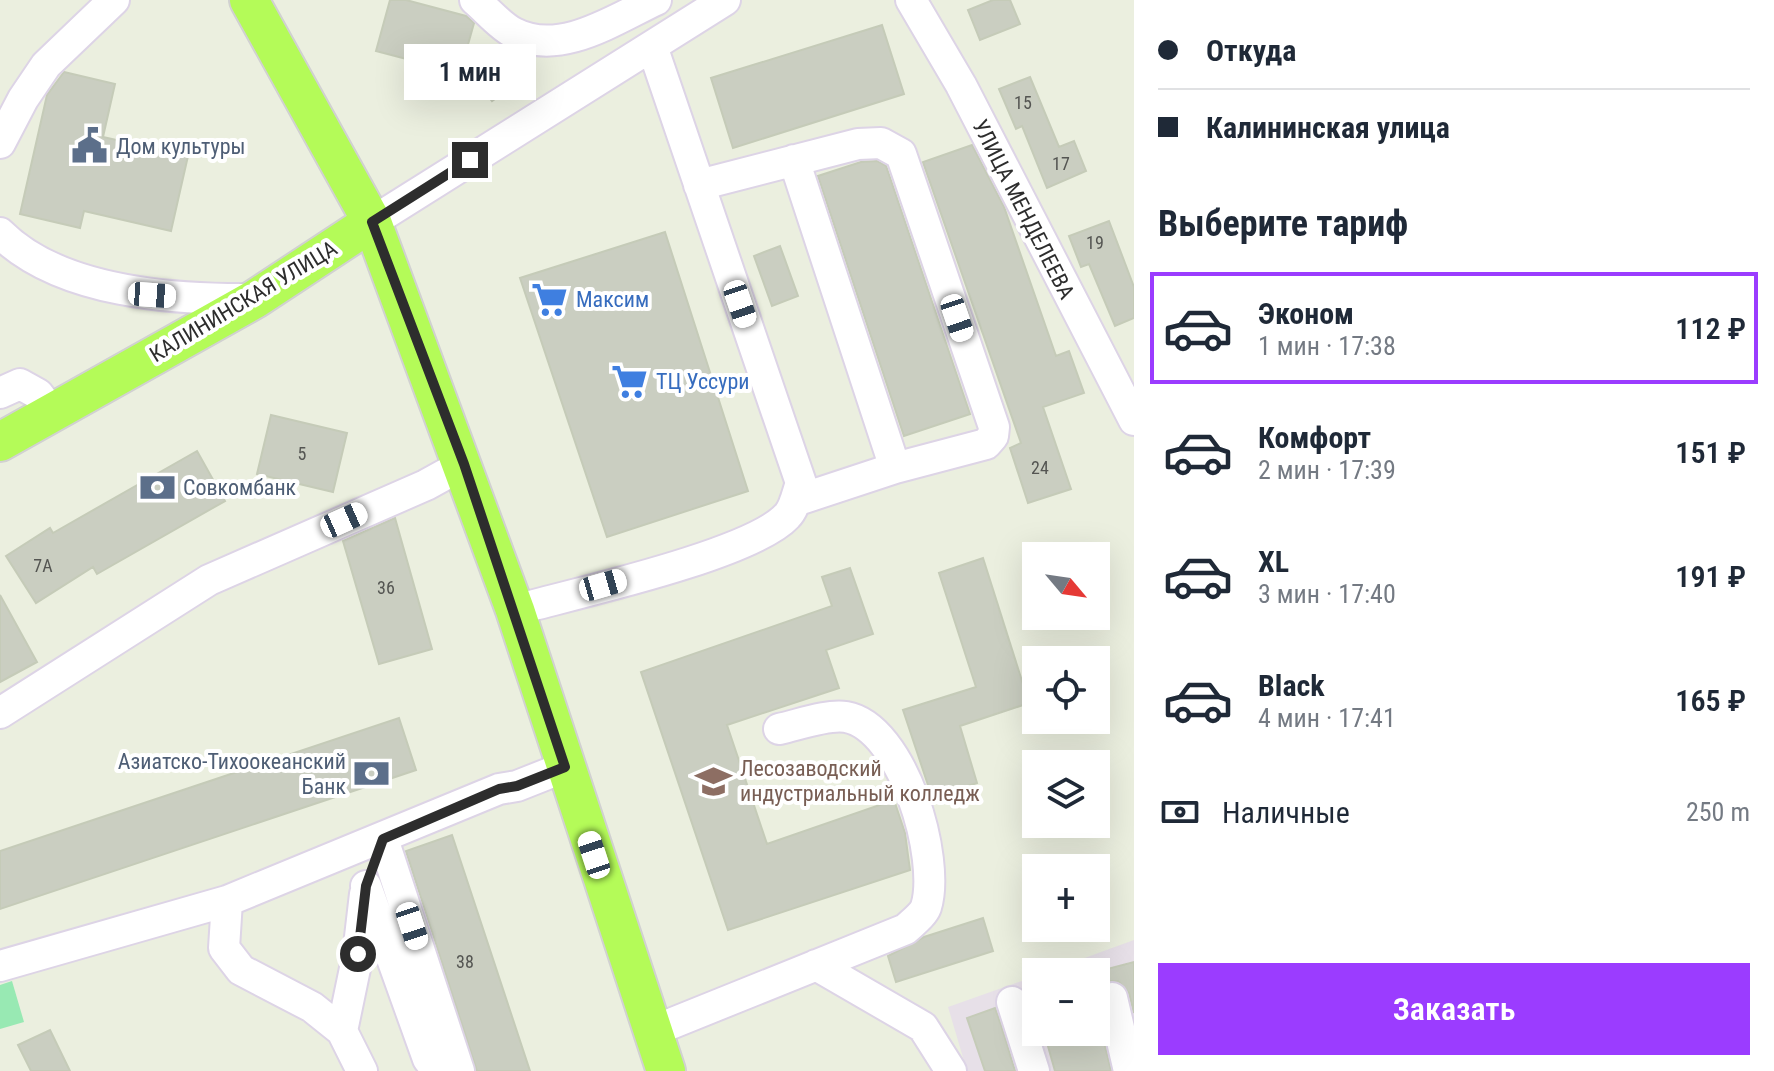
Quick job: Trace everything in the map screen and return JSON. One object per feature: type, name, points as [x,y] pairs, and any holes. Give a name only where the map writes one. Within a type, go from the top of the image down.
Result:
[{"type":"main road","points":[[249,0],[372,222],[464,464],[515,610],[666,1071]]},
{"type":"main road","name":"КАЛИНИНСКАЯ УЛИЦА","points":[[0,442],[255,299],[372,222]]},
{"type":"street","points":[[0,143],[23,99],[46,65],[114,0]]},
{"type":"street","points":[[475,0],[514,33],[555,41],[583,35],[656,0]]},
{"type":"street","name":"КАЛИНИНСКАЯ УЛИЦА","points":[[372,222],[725,0]]},
{"type":"street","name":"УЛИЦА МЕНДЕЛЕЕВА","points":[[911,0],[961,85],[1134,420]]},
{"type":"street","points":[[515,610],[691,561],[760,537],[788,516],[801,483],[652,46]]},
{"type":"street","points":[[699,185],[870,142],[893,147],[901,154],[994,427],[993,436],[986,444],[895,468],[795,501]]},
{"type":"street","points":[[794,160],[895,468]]},
{"type":"street","points":[[0,233],[10,243],[70,275],[152,295],[255,299]]},
{"type":"street","points":[[0,393],[20,384],[28,387],[52,412]]},
{"type":"street","points":[[0,713],[209,580],[426,485],[464,464]]},
{"type":"street","points":[[653,1031],[906,929],[926,910],[930,878],[914,801],[886,741],[867,725],[844,716],[779,729]]},
{"type":"street","points":[[0,966],[227,901],[499,789],[517,786],[565,767]]},
{"type":"street","points":[[342,1031],[358,954],[366,886],[383,839]]},
{"type":"street","points":[[383,839],[459,1071]]},
{"type":"street","points":[[366,886],[428,1059],[438,1071]]},
{"type":"street","points":[[227,901],[224,948],[241,970],[312,1007],[342,1031],[362,1071]]},
{"type":"street","points":[[816,965],[923,1027],[951,1071]]},
{"type":"street","points":[[1112,998],[1129,1071]]},
{"type":"street","points":[[1012,1002],[1034,1071]]},
{"type":"shaded area","points":[[1134,940],[1134,1071],[967,1071],[948,1007],[1022,981],[1022,1046],[1110,1046],[1110,958],[1084,958]]},
{"type":"green space","points":[[12,981],[24,1022],[0,1029],[0,985]]},
{"type":"building","points":[[390,0],[406,0],[466,16],[474,23],[460,73],[376,51]]},
{"type":"building","points":[[993,0],[1010,0],[1020,24],[980,40],[968,10]]},
{"type":"building","points":[[882,25],[904,94],[733,148],[711,78]]},
{"type":"building","points":[[490,62],[510,88],[492,101],[473,76]]},
{"type":"building","name":"Дом культуры","points":[[64,72],[115,84],[103,137],[188,156],[171,231],[84,211],[80,228],[20,214],[47,95]]},
{"type":"building","points":[[1030,77],[1059,147],[1074,141],[1086,171],[1047,188],[1022,126],[1016,129],[999,89]]},
{"type":"building","points":[[972,145],[1004,207],[1056,356],[1069,351],[1084,393],[1043,407],[1071,489],[1028,503],[1010,448],[1021,443],[923,162]]},
{"type":"building","points":[[877,161],[886,166],[970,414],[904,436],[818,176],[861,162]]},
{"type":"building","points":[[1109,221],[1134,287],[1134,318],[1115,326],[1089,264],[1081,267],[1069,236]]},
{"type":"building","points":[[665,232],[748,491],[607,537],[520,278]]},
{"type":"building","points":[[780,246],[798,296],[772,306],[754,256]]},
{"type":"building","points":[[271,415],[347,433],[333,492],[257,474]]},
{"type":"building","points":[[197,451],[225,501],[97,574],[93,567],[36,603],[6,556],[50,528],[53,533]]},
{"type":"building","points":[[395,518],[432,649],[379,664],[343,541]]},
{"type":"building","points":[[983,558],[1022,681],[1022,705],[960,726],[977,783],[932,797],[903,710],[976,687],[939,573]]},
{"type":"building","points":[[850,568],[873,634],[826,650],[839,688],[727,725],[767,844],[894,800],[905,833],[910,870],[728,930],[641,672],[832,606],[822,577]]},
{"type":"building","points":[[0,595],[37,662],[0,682]]},
{"type":"building","points":[[399,718],[416,770],[0,909],[0,851]]},
{"type":"building","points":[[452,835],[530,1071],[477,1071],[406,851]]},
{"type":"building","points":[[983,918],[993,951],[896,982],[888,956],[924,937]]},
{"type":"building","points":[[1134,962],[1134,1013],[1129,993],[1118,981],[1110,981],[1110,968]]},
{"type":"building","points":[[995,1008],[1015,1071],[985,1071],[967,1018]]},
{"type":"building","points":[[50,1030],[70,1071],[31,1071],[18,1045]]},
{"type":"building","points":[[1048,1046],[1105,1046],[1111,1071],[1055,1071]]},
{"type":"place","name":"Дом культуры","points":[[90,146]]},
{"type":"place","name":"Максим","points":[[550,299]]},
{"type":"place","name":"ТЦ Уссури","points":[[630,381]]},
{"type":"place","name":"Совкомбанк","points":[[157,487]]},
{"type":"place","name":"Азиатско-Тихоокеанский Банк","points":[[372,774]]},
{"type":"place","name":"Лесозаводский индустриальный колледж","points":[[714,781]]},
{"type":"route","points":[[358,954],[366,886],[383,839],[499,789],[517,786],[565,767],[464,464],[372,222],[470,160]]}]
